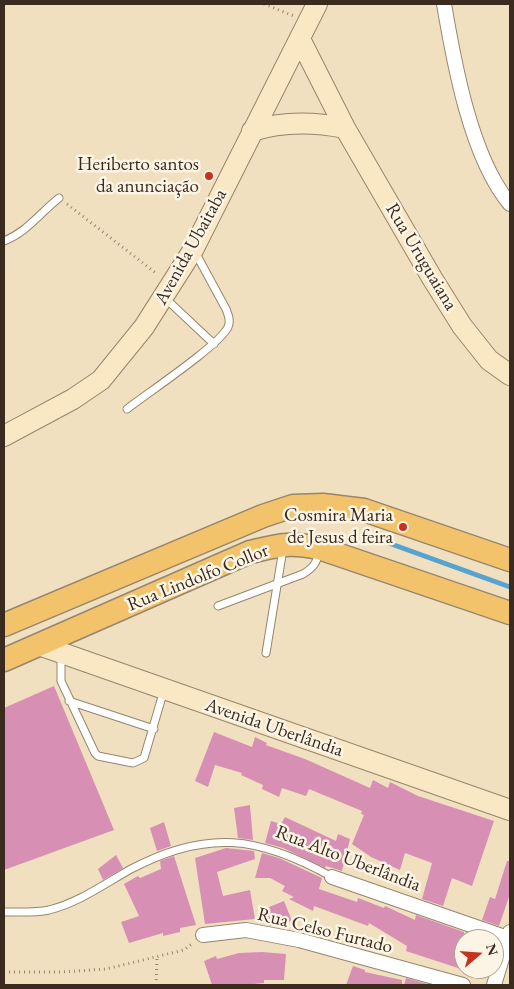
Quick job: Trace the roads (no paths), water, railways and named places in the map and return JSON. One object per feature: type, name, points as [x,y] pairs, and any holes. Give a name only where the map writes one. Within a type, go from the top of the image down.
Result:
[{"type":"main road","name":"Rua Lindolfo Collor","points":[[4,625],[263,516],[293,506],[323,505],[364,510],[510,560]]},
{"type":"main road","name":"Rua Lindolfo Collor","points":[[4,660],[250,552],[294,543],[319,548],[510,612]]},
{"type":"street","points":[[444,4],[450,41],[468,111],[494,182],[510,204]]},
{"type":"street","name":"Rua Uruguaiana","points":[[308,21],[344,128],[462,326],[489,360],[510,375]]},
{"type":"street","name":"Avenida Ubaitaba","points":[[4,436],[64,404],[101,380],[144,327],[193,250],[308,21]]},
{"type":"street","points":[[252,131],[265,127],[297,123],[316,123],[344,128]]},
{"type":"street","name":"Avenida Uberlândia","points":[[39,645],[510,810]]},
{"type":"street","name":"Rua Alto Uberlândia","points":[[332,877],[509,935]]},
{"type":"street","name":"Rua Celso Furtado","points":[[203,935],[246,930],[299,940],[464,985]]},
{"type":"street","points":[[494,985],[509,935]]},
{"type":"lane","points":[[4,241],[15,237],[32,225],[59,198]]},
{"type":"lane","points":[[127,409],[214,344],[228,328],[229,316],[193,250]]},
{"type":"lane","points":[[168,291],[214,344]]},
{"type":"lane","points":[[266,654],[284,544]]},
{"type":"lane","points":[[218,606],[277,585],[312,568],[317,560],[319,548]]},
{"type":"lane","points":[[62,652],[61,681],[94,753],[98,756],[133,762],[144,758],[164,690]]},
{"type":"lane","points":[[69,701],[154,729]]},
{"type":"lane","name":"Rua Alto Uberlândia","points":[[4,912],[48,910],[84,897],[132,869],[167,854],[189,846],[224,842],[257,844],[299,858],[332,877]]},
{"type":"waterway","points":[[372,537],[510,587]]},
{"type":"place","name":"Heriberto santos da anunciação","points":[[209,176]]},
{"type":"place","name":"Cosmira Maria de Jesus d feira","points":[[403,527]]}]
